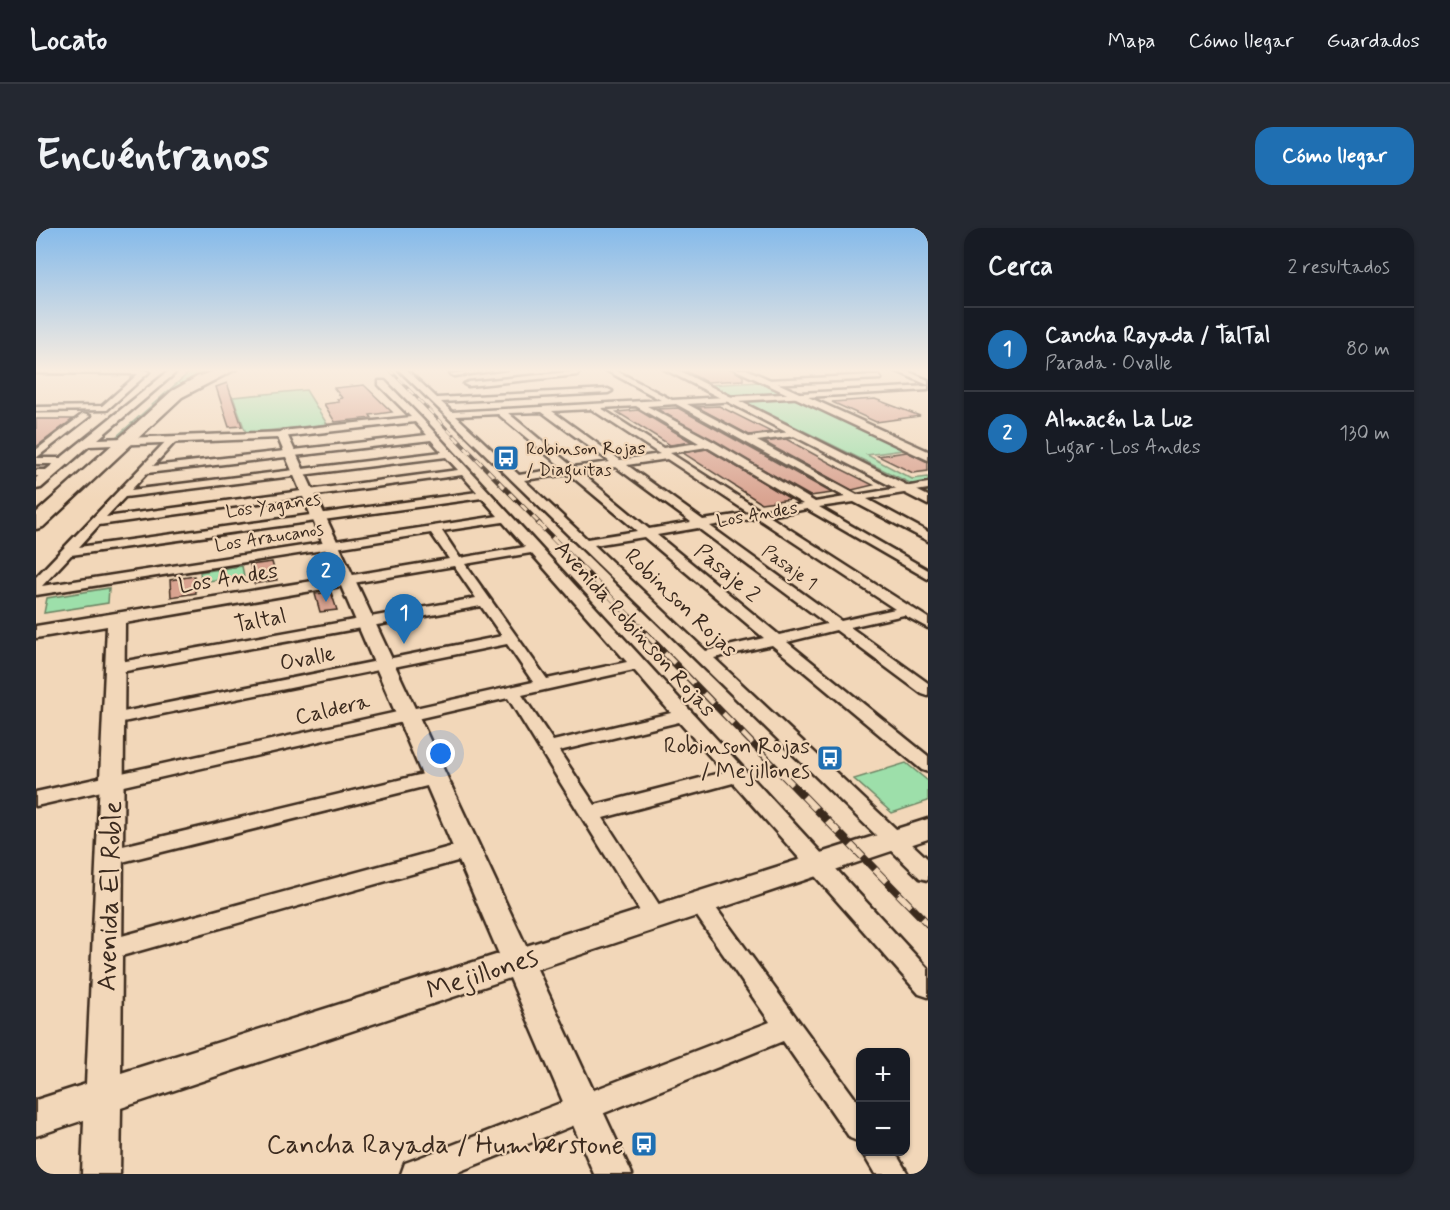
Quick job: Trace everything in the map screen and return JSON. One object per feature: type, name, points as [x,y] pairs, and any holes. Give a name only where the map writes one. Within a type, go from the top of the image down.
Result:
[{"type":"main road","points":[[36,504],[141,413]]},
{"type":"main road","points":[[36,523],[157,413]]},
{"type":"street","points":[[36,485],[122,413]]},
{"type":"street","name":"Avenida Robinson Rojas","points":[[411,413],[928,986]]},
{"type":"street","points":[[452,414],[473,413]]},
{"type":"street","name":"Pasaje 2","points":[[502,413],[928,766]]},
{"type":"street","name":"Pasaje 1","points":[[550,413],[928,691]]},
{"type":"street","points":[[603,413],[928,624]]},
{"type":"street","points":[[651,413],[928,575]]},
{"type":"street","points":[[699,413],[928,537]]},
{"type":"street","points":[[755,413],[928,501]]},
{"type":"street","points":[[835,413],[928,456]]},
{"type":"street","name":"Robinson Rojas","points":[[452,414],[928,872]]},
{"type":"street","points":[[36,416],[87,416],[36,455]]},
{"type":"street","points":[[87,443],[282,434],[417,419]]},
{"type":"street","points":[[518,478],[618,464],[708,445],[795,433]]},
{"type":"street","points":[[282,434],[614,1174]]},
{"type":"street","points":[[144,470],[433,437]]},
{"type":"street","points":[[36,585],[172,440]]},
{"type":"street","points":[[122,494],[449,454]]},
{"type":"street","points":[[36,461],[65,461]]},
{"type":"street","points":[[96,522],[465,472]]},
{"type":"street","points":[[36,473],[51,473]]},
{"type":"street","name":"Los Andes","points":[[586,543],[928,486]]},
{"type":"street","name":"Los Yaganes","points":[[67,552],[485,494]]},
{"type":"street","name":"Los Araucanos","points":[[36,591],[507,518]]},
{"type":"street","points":[[434,529],[543,685]]},
{"type":"street","name":"Los Andes","points":[[36,632],[535,549]]},
{"type":"street","name":"Taltal","points":[[115,668],[484,601]]},
{"type":"street","points":[[704,656],[908,610]]},
{"type":"street","name":"Avenida El Roble","points":[[101,1174],[116,619]]},
{"type":"street","name":"Ovalle","points":[[113,719],[510,639]]},
{"type":"street","name":"Caldera","points":[[36,799],[638,664]]},
{"type":"street","points":[[512,692],[656,917]]},
{"type":"street","points":[[549,748],[684,715]]},
{"type":"street","points":[[590,814],[738,775]]},
{"type":"street","points":[[110,857],[436,777]]},
{"type":"street","name":"Mejillones","points":[[36,1118],[928,829]]},
{"type":"street","points":[[107,950],[468,850]]},
{"type":"street","points":[[700,903],[856,1121]]},
{"type":"street","points":[[416,1174],[788,1027]]},
{"type":"green space","points":[[143,413],[155,413],[122,438],[116,437]]},
{"type":"green space","points":[[239,413],[320,413],[327,424],[246,433]]},
{"type":"green space","points":[[768,413],[831,413],[910,449],[867,455],[912,479],[928,477],[928,492]]},
{"type":"green space","points":[[242,566],[244,576],[201,582],[200,572]]},
{"type":"green space","points":[[109,588],[108,603],[44,613],[47,598]]},
{"type":"green space","points":[[906,763],[928,781],[928,801],[892,813],[854,779]]},
{"type":"building","points":[[224,413],[238,413],[242,426],[229,427]]},
{"type":"building","points":[[330,413],[384,413],[370,415],[372,418],[335,422]]},
{"type":"building","points":[[619,413],[643,413],[692,442],[670,445]]},
{"type":"building","points":[[664,413],[687,413],[832,493],[810,496]]},
{"type":"building","points":[[708,413],[733,413],[771,432],[749,435]]},
{"type":"building","points":[[857,413],[912,413],[920,416],[876,422]]},
{"type":"building","points":[[36,419],[73,419],[36,447]]},
{"type":"building","points":[[786,439],[873,485],[852,490],[764,442]]},
{"type":"building","points":[[707,449],[791,499],[761,503],[683,453]]},
{"type":"building","points":[[907,452],[928,462],[928,471],[913,473],[878,456]]},
{"type":"building","points":[[272,562],[277,580],[254,584],[250,565]]},
{"type":"building","points":[[194,576],[196,593],[171,597],[170,580]]},
{"type":"building","points":[[331,592],[337,610],[320,612],[315,594]]},
{"type":"railway","points":[[432,413],[456,438]]},
{"type":"railway","points":[[454,436],[540,524]]},
{"type":"railway","points":[[538,523],[647,634]]},
{"type":"railway","points":[[645,633],[782,774]]},
{"type":"railway","points":[[780,772],[928,924]]},
{"type":"place","name":"Robinson Rojas / Diaguitas","points":[[506,458]]},
{"type":"place","name":"Almacén La Luz","points":[[326,602]]},
{"type":"place","name":"Cancha Rayada / TalTal","points":[[404,644]]},
{"type":"place","name":"Robinson Rojas / Mejillones","points":[[830,758]]},
{"type":"place","name":"Cancha Rayada / Humberstone","points":[[644,1144]]}]
